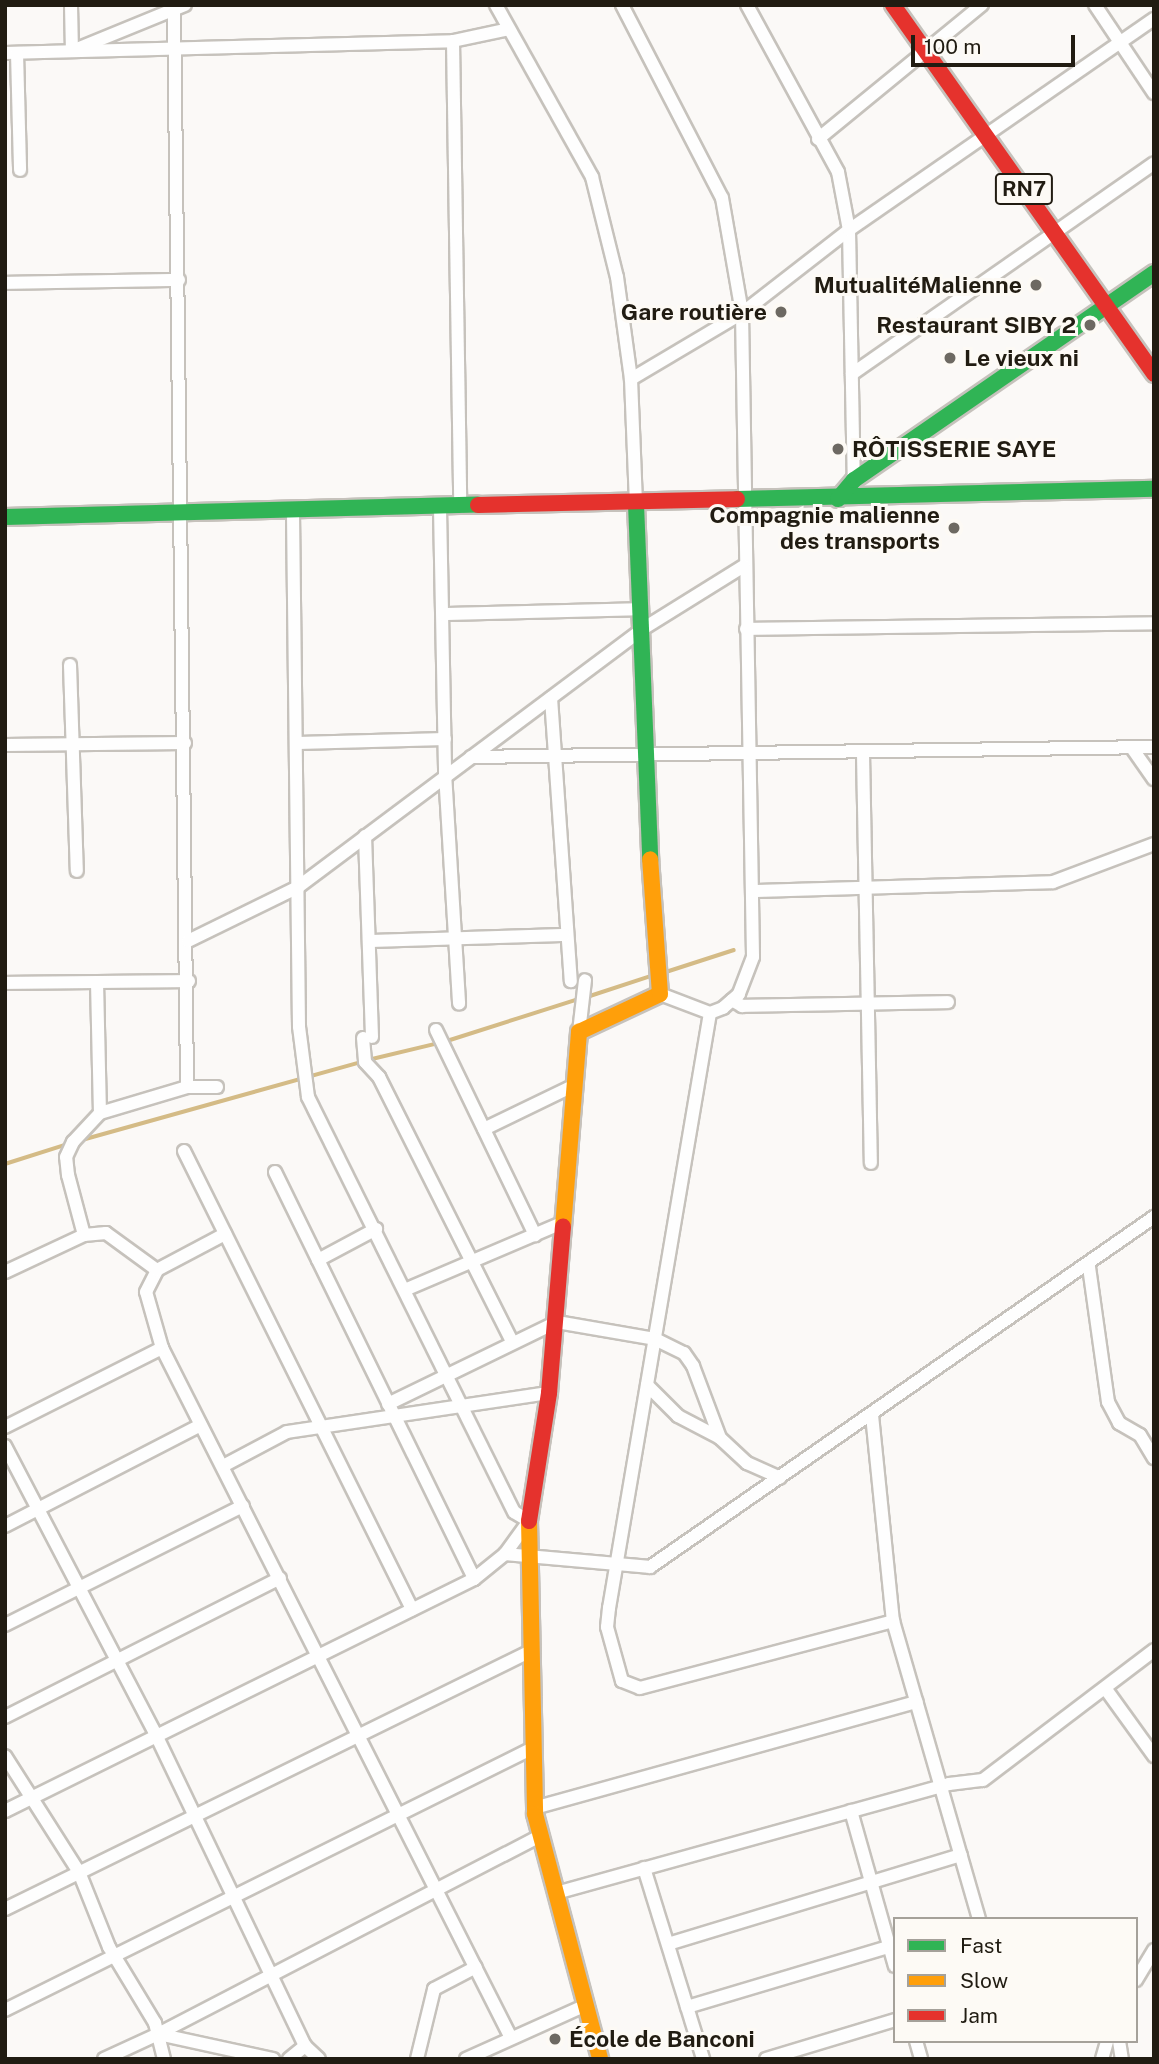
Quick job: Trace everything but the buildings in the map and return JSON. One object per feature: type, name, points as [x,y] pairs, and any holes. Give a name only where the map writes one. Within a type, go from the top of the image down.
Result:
[{"type":"main road","name":"RN7","points":[[894,5],[925,54],[986,135],[1154,373]]},
{"type":"main road","points":[[838,499],[854,480],[1154,273]]},
{"type":"main road","points":[[5,517],[743,502],[1154,489]]},
{"type":"main road","points":[[600,2059],[534,1808],[529,1521],[550,1393],[579,1032],[660,994],[653,958],[636,504]]},
{"type":"street","points":[[71,5],[72,51]]},
{"type":"street","points":[[496,5],[592,177],[617,277],[631,379],[636,504]]},
{"type":"street","points":[[622,5],[722,198],[742,313],[744,566],[754,891],[753,957],[732,999],[710,1013],[607,1627],[622,1681],[630,1687],[894,1621]]},
{"type":"street","points":[[747,5],[838,172],[849,230],[854,480]]},
{"type":"street","points":[[818,139],[982,5]]},
{"type":"street","points":[[1095,5],[1154,93]]},
{"type":"street","points":[[72,51],[178,7],[176,50],[188,941],[187,1087]]},
{"type":"street","points":[[631,379],[742,313],[849,230],[1154,19]]},
{"type":"street","points":[[20,170],[11,53],[453,41],[509,29]]},
{"type":"street","points":[[453,41],[460,508]]},
{"type":"street","points":[[852,374],[1154,163]]},
{"type":"street","points":[[5,283],[179,280]]},
{"type":"street","points":[[440,508],[445,773],[459,1004]]},
{"type":"street","points":[[5,1811],[474,1579],[505,1554],[529,1521],[514,1512],[407,1289],[308,1097],[299,1027],[298,743],[293,510]]},
{"type":"street","points":[[188,941],[298,887],[445,773],[471,757],[641,630],[744,566]]},
{"type":"street","points":[[443,614],[641,609]]},
{"type":"street","points":[[746,629],[1154,623]]},
{"type":"street","points":[[70,665],[77,871]]},
{"type":"street","points":[[551,698],[564,935],[571,981]]},
{"type":"street","points":[[298,743],[445,739]]},
{"type":"street","points":[[5,745],[185,743]]},
{"type":"street","points":[[471,757],[645,758],[1154,747]]},
{"type":"street","points":[[1132,748],[1154,779]]},
{"type":"street","points":[[863,754],[863,890],[871,1163]]},
{"type":"street","points":[[365,836],[369,941],[365,1062],[379,1077],[512,1342]]},
{"type":"street","points":[[754,891],[863,890],[1053,881],[1154,844]]},
{"type":"street","points":[[369,941],[564,935]]},
{"type":"street","points":[[579,1032],[584,980]]},
{"type":"street","points":[[5,983],[188,981]]},
{"type":"street","points":[[97,982],[100,1113]]},
{"type":"street","points":[[660,994],[710,1013]]},
{"type":"street","points":[[732,999],[742,1006],[867,1006],[948,1002]]},
{"type":"street","points":[[436,1030],[535,1235]]},
{"type":"street","points":[[484,1129],[573,1086]]},
{"type":"street","points":[[85,1235],[66,1157],[100,1113],[187,1087],[217,1087]]},
{"type":"street","points":[[184,1151],[412,1609]]},
{"type":"street","points":[[275,1172],[474,1579]]},
{"type":"street","points":[[505,1554],[530,1553],[616,1566],[650,1567],[1089,1267],[1154,1217]]},
{"type":"street","points":[[407,1289],[564,1222]]},
{"type":"street","points":[[318,1260],[376,1229]]},
{"type":"street","points":[[5,1272],[85,1235],[106,1233],[157,1270]]},
{"type":"street","points":[[225,1234],[157,1270],[146,1292],[162,1348],[360,1734],[511,2038]]},
{"type":"street","points":[[1089,1267],[1108,1402],[1119,1423],[1140,1435],[1154,1458]]},
{"type":"street","points":[[388,1404],[557,1322],[655,1339],[684,1353],[693,1366],[720,1438]]},
{"type":"street","points":[[5,1427],[162,1348]]},
{"type":"street","points":[[647,1385],[678,1416],[720,1438],[747,1463],[780,1478]]},
{"type":"street","points":[[223,1466],[287,1432],[550,1393]]},
{"type":"street","points":[[872,1415],[894,1621],[978,1917]]},
{"type":"street","points":[[5,1526],[201,1424]]},
{"type":"street","points":[[1140,1435],[1154,1430]]},
{"type":"street","points":[[5,1446],[157,1737],[232,1897],[274,1975],[305,2046],[320,2059]]},
{"type":"street","points":[[5,1625],[243,1506]]},
{"type":"street","points":[[5,1717],[280,1578]]},
{"type":"street","points":[[556,1893],[941,1786],[983,1780],[1154,1650]]},
{"type":"street","points":[[5,1909],[531,1651]]},
{"type":"street","points":[[1105,1688],[1154,1756]]},
{"type":"street","points":[[534,1808],[917,1702]]},
{"type":"street","points":[[5,2010],[533,1748]]},
{"type":"street","points":[[5,1756],[79,1872],[113,1955],[158,2034],[164,2059]]},
{"type":"street","points":[[687,2007],[892,1946],[851,1811]]},
{"type":"street","points":[[104,2059],[274,1975],[540,1836]]},
{"type":"street","points":[[668,1944],[961,1855]]},
{"type":"street","points":[[644,1868],[703,2059]]},
{"type":"street","points":[[1138,1976],[1148,1956]]},
{"type":"street","points":[[417,2059],[433,1989],[476,1966]]},
{"type":"street","points":[[466,2059],[586,2005]]},
{"type":"street","points":[[766,2059],[795,2055],[893,2021]]},
{"type":"street","points":[[158,2034],[246,2057],[273,2059]]},
{"type":"street","points":[[289,2059],[305,2046]]},
{"type":"waterway","points":[[666,972],[734,950]]},
{"type":"waterway","points":[[587,997],[648,977]]},
{"type":"waterway","points":[[447,1041],[579,999]]},
{"type":"waterway","points":[[368,1060],[439,1043]]},
{"type":"waterway","points":[[82,1140],[361,1062]]},
{"type":"waterway","points":[[5,1164],[68,1144]]},
{"type":"traffic: fast","points":[[838,499],[854,480],[1154,273]]},
{"type":"traffic: fast","points":[[737,499],[1154,489]]},
{"type":"traffic: fast","points":[[636,504],[650,859]]},
{"type":"traffic: fast","points":[[5,517],[478,505]]},
{"type":"traffic: slow","points":[[563,1227],[579,1032],[660,994],[650,859]]},
{"type":"traffic: slow","points":[[529,1521],[535,1814],[600,2059]]},
{"type":"traffic: jam","points":[[893,5],[1154,374]]},
{"type":"traffic: jam","points":[[478,505],[737,499]]},
{"type":"traffic: jam","points":[[529,1521],[549,1393],[563,1227]]},
{"type":"place","name":"MutualitéMalienne","points":[[1036,285]]},
{"type":"place","name":"Gare routière","points":[[781,312]]},
{"type":"place","name":"Restaurant SIBY 2","points":[[1090,325]]},
{"type":"place","name":"Le vieux ni","points":[[950,358]]},
{"type":"place","name":"RÔTISSERIE SAYE","points":[[838,449]]},
{"type":"place","name":"Compagnie malienne des transports","points":[[954,528]]},
{"type":"place","name":"École de Banconi","points":[[555,2039]]}]
